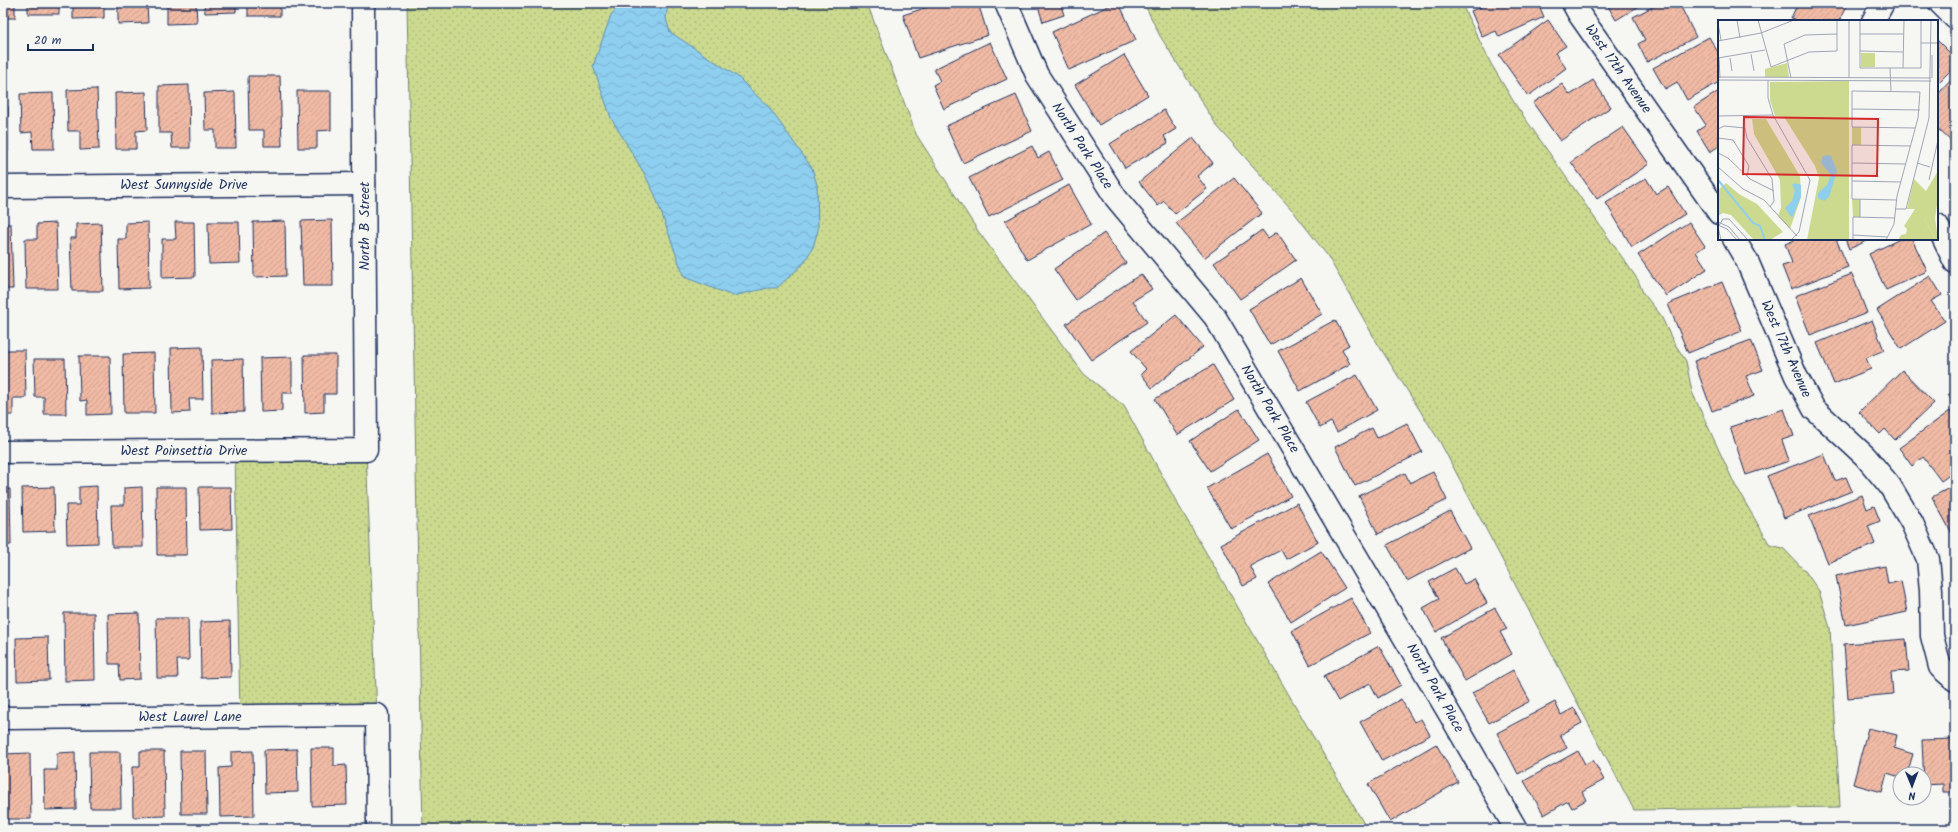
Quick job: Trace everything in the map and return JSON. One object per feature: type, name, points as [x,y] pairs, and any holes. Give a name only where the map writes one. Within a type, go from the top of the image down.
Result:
[{"type":"street","name":"North B Street","points":[[363,3],[366,450]]},
{"type":"street","name":"North Park Place","points":[[1006,3],[1037,75],[1116,198],[1215,317],[1516,829]]},
{"type":"street","name":"West 17th Avenue","points":[[1573,3],[1718,212]]},
{"type":"street","points":[[1874,20],[1883,3]]},
{"type":"street","points":[[1940,3],[1955,18]]},
{"type":"street","name":"West Sunnyside Drive","points":[[3,187],[364,184]]},
{"type":"street","points":[[1938,227],[1955,262]]},
{"type":"street","name":"West 17th Avenue","points":[[1735,240],[1747,261],[1796,376],[1814,409],[1865,456],[1890,486],[1912,523],[1928,559],[1931,590],[1932,636],[1938,660],[1940,667],[1955,680]]},
{"type":"street","name":"West Poinsettia Drive","points":[[3,452],[366,450]]},
{"type":"street","name":"West Laurel Lane","points":[[3,718],[377,715],[378,829]]},
{"type":"green space","points":[[407,3],[867,3],[916,134],[978,231],[1084,374],[1124,406],[1176,501],[1367,829],[423,829]]},
{"type":"green space","points":[[1144,3],[1461,3],[1490,62],[1515,104],[1638,280],[1643,293],[1660,314],[1673,341],[1686,361],[1692,392],[1735,485],[1770,545],[1783,548],[1805,571],[1819,591],[1830,628],[1840,807],[1634,810],[1440,442],[1379,346],[1327,255],[1293,211],[1217,126],[1160,36]]},
{"type":"green space","points":[[366,450],[377,715],[240,716],[235,451]]},
{"type":"water","points":[[620,3],[668,3],[666,19],[670,32],[738,77],[768,106],[812,168],[817,185],[818,230],[813,247],[804,263],[777,288],[768,288],[733,296],[684,277],[655,195],[644,173],[611,118],[593,66],[611,15]]},
{"type":"building","points":[[3,3],[15,3],[15,18],[3,18]]},
{"type":"building","points":[[28,3],[59,3],[59,14],[28,14]]},
{"type":"building","points":[[73,3],[104,3],[104,18],[73,19]]},
{"type":"building","points":[[118,3],[147,3],[148,23],[118,24]]},
{"type":"building","points":[[167,3],[196,3],[197,23],[167,24]]},
{"type":"building","points":[[204,3],[236,3],[236,12],[205,13]]},
{"type":"building","points":[[248,3],[280,3],[280,16],[248,16]]},
{"type":"building","points":[[940,3],[978,3],[988,35],[918,58],[903,15]]},
{"type":"building","points":[[1037,3],[1070,3],[1061,6],[1064,15],[1043,22]]},
{"type":"building","points":[[1115,3],[1119,3],[1136,40],[1069,70],[1052,32]]},
{"type":"building","points":[[1480,3],[1538,3],[1544,17],[1499,37],[1496,31],[1482,37],[1471,11],[1481,7]]},
{"type":"building","points":[[1606,3],[1644,3],[1616,20]]},
{"type":"building","points":[[1660,3],[1679,3],[1696,37],[1647,62],[1638,44],[1645,40],[1633,17]]},
{"type":"building","points":[[1798,3],[1848,3],[1840,20],[1796,20],[1791,18]]},
{"type":"building","points":[[1548,20],[1566,46],[1555,53],[1566,68],[1528,96],[1499,55]]},
{"type":"building","points":[[1709,37],[1718,52],[1718,83],[1687,100],[1677,82],[1665,89],[1653,68]]},
{"type":"building","points":[[1938,41],[1955,58],[1955,66],[1938,83]]},
{"type":"building","points":[[990,42],[1007,79],[944,109],[933,85],[940,81],[934,69]]},
{"type":"building","points":[[1124,55],[1148,95],[1099,125],[1075,85]]},
{"type":"building","points":[[248,76],[280,76],[282,146],[264,146],[264,130],[249,130]]},
{"type":"building","points":[[1955,76],[1954,144],[1938,129],[1938,94]]},
{"type":"building","points":[[1593,80],[1611,107],[1560,141],[1533,103],[1562,84],[1570,95]]},
{"type":"building","points":[[189,85],[190,148],[172,148],[171,133],[159,133],[159,86]]},
{"type":"building","points":[[97,89],[99,149],[80,150],[80,131],[68,131],[67,90]]},
{"type":"building","points":[[297,91],[331,91],[331,130],[317,131],[317,148],[298,148]]},
{"type":"building","points":[[146,92],[147,130],[136,131],[136,149],[116,149],[115,93]]},
{"type":"building","points":[[235,92],[236,148],[215,148],[215,130],[205,130],[204,93]]},
{"type":"building","points":[[1718,92],[1718,147],[1710,152],[1697,131],[1706,125],[1694,107]]},
{"type":"building","points":[[53,93],[54,149],[33,149],[32,132],[21,133],[20,94]]},
{"type":"building","points":[[1016,95],[1032,131],[963,163],[946,126]]},
{"type":"building","points":[[3,107],[8,107],[8,151],[3,151]]},
{"type":"building","points":[[1164,110],[1176,129],[1164,136],[1168,143],[1125,168],[1110,144]]},
{"type":"building","points":[[1623,127],[1649,164],[1597,199],[1571,162]]},
{"type":"building","points":[[1193,138],[1213,163],[1197,176],[1207,189],[1175,214],[1164,201],[1158,206],[1139,182]]},
{"type":"building","points":[[1032,146],[1038,158],[1049,152],[1063,180],[989,217],[969,178]]},
{"type":"building","points":[[1234,178],[1262,213],[1204,258],[1176,223]]},
{"type":"building","points":[[1646,178],[1656,194],[1668,187],[1685,214],[1632,247],[1606,203]]},
{"type":"building","points":[[1069,185],[1091,224],[1027,260],[1005,221]]},
{"type":"building","points":[[332,220],[333,286],[303,286],[301,221]]},
{"type":"building","points":[[285,221],[286,276],[254,277],[253,222]]},
{"type":"building","points":[[148,222],[149,288],[119,289],[118,239],[126,239],[126,223]]},
{"type":"building","points":[[175,222],[194,222],[195,277],[162,278],[162,239],[176,239]]},
{"type":"building","points":[[208,222],[239,222],[240,263],[209,264]]},
{"type":"building","points":[[1689,222],[1705,246],[1696,252],[1707,269],[1666,296],[1638,255]]},
{"type":"building","points":[[56,223],[58,289],[26,289],[25,239],[37,239],[37,224]]},
{"type":"building","points":[[101,223],[103,291],[72,291],[70,238],[76,238],[76,224]]},
{"type":"building","points":[[3,224],[11,224],[13,289],[3,289]]},
{"type":"building","points":[[1262,230],[1268,238],[1277,232],[1296,260],[1240,299],[1214,263]]},
{"type":"building","points":[[1104,233],[1126,263],[1076,300],[1054,269]]},
{"type":"building","points":[[1795,240],[1836,240],[1848,267],[1791,289],[1782,266],[1792,263],[1785,244]]},
{"type":"building","points":[[1845,240],[1869,240],[1849,249]]},
{"type":"building","points":[[1898,240],[1912,240],[1927,271],[1886,290],[1869,254]]},
{"type":"building","points":[[1141,274],[1152,289],[1133,301],[1147,322],[1091,360],[1066,324]]},
{"type":"building","points":[[1852,274],[1867,313],[1810,335],[1795,296]]},
{"type":"building","points":[[1930,276],[1942,295],[1931,301],[1945,321],[1901,349],[1877,310]]},
{"type":"building","points":[[1301,278],[1322,314],[1270,345],[1249,309]]},
{"type":"building","points":[[1722,282],[1742,331],[1688,353],[1668,304]]},
{"type":"building","points":[[1176,315],[1203,347],[1152,388],[1141,374],[1146,369],[1131,351]]},
{"type":"building","points":[[1335,320],[1349,345],[1342,349],[1350,364],[1300,391],[1278,351]]},
{"type":"building","points":[[1872,320],[1884,350],[1866,358],[1871,369],[1834,384],[1817,343]]},
{"type":"building","points":[[1751,340],[1763,370],[1746,376],[1754,396],[1712,411],[1694,361]]},
{"type":"building","points":[[202,347],[203,399],[189,399],[190,412],[172,413],[171,348]]},
{"type":"building","points":[[3,350],[25,350],[26,398],[13,398],[13,415],[3,415]]},
{"type":"building","points":[[154,353],[155,413],[124,413],[123,354]]},
{"type":"building","points":[[304,355],[336,355],[336,394],[324,394],[324,412],[305,413]]},
{"type":"building","points":[[79,356],[110,356],[111,414],[87,415],[87,400],[80,401]]},
{"type":"building","points":[[292,357],[292,393],[282,393],[282,411],[261,412],[260,358]]},
{"type":"building","points":[[34,359],[65,359],[66,414],[44,414],[44,397],[35,397]]},
{"type":"building","points":[[243,359],[244,412],[212,413],[211,360]]},
{"type":"building","points":[[1213,365],[1234,400],[1177,435],[1155,399]]},
{"type":"building","points":[[1902,370],[1934,403],[1895,440],[1885,429],[1880,434],[1859,412]]},
{"type":"building","points":[[1357,375],[1377,410],[1337,432],[1331,422],[1320,428],[1306,402]]},
{"type":"building","points":[[1955,390],[1955,404],[1948,395]]},
{"type":"building","points":[[1239,409],[1259,440],[1210,471],[1190,441]]},
{"type":"building","points":[[1784,409],[1794,436],[1782,440],[1789,461],[1746,475],[1730,427]]},
{"type":"building","points":[[1950,411],[1955,419],[1955,471],[1941,481],[1923,457],[1912,466],[1899,448]]},
{"type":"building","points":[[1407,423],[1422,452],[1355,486],[1335,447],[1372,428],[1377,438]]},
{"type":"building","points":[[1267,454],[1291,496],[1231,529],[1207,488]]},
{"type":"building","points":[[1824,454],[1835,481],[1846,477],[1852,491],[1784,518],[1767,476]]},
{"type":"building","points":[[1433,472],[1447,500],[1378,534],[1359,496],[1405,473],[1410,483]]},
{"type":"building","points":[[1955,485],[1955,539],[1932,497]]},
{"type":"building","points":[[97,486],[98,543],[67,544],[66,505],[79,505],[79,487]]},
{"type":"building","points":[[54,487],[55,531],[23,532],[22,488]]},
{"type":"building","points":[[142,487],[143,547],[112,547],[111,505],[124,505],[124,488]]},
{"type":"building","points":[[156,487],[186,487],[187,555],[157,555]]},
{"type":"building","points":[[199,487],[231,487],[232,529],[200,530]]},
{"type":"building","points":[[3,489],[10,489],[11,545],[3,545]]},
{"type":"building","points":[[1862,495],[1867,509],[1874,506],[1880,521],[1868,526],[1875,544],[1828,563],[1809,516]]},
{"type":"building","points":[[1297,503],[1318,542],[1286,559],[1281,550],[1250,566],[1257,579],[1243,586],[1221,544]]},
{"type":"building","points":[[1450,511],[1470,548],[1407,581],[1387,545]]},
{"type":"building","points":[[1321,551],[1345,588],[1291,622],[1268,584]]},
{"type":"building","points":[[1885,566],[1888,584],[1901,581],[1907,612],[1846,625],[1836,576]]},
{"type":"building","points":[[1455,568],[1464,584],[1474,579],[1487,603],[1436,632],[1423,608],[1439,599],[1429,582]]},
{"type":"building","points":[[1351,598],[1370,633],[1310,665],[1292,631]]},
{"type":"building","points":[[1495,608],[1507,629],[1500,632],[1512,654],[1465,681],[1441,638]]},
{"type":"building","points":[[64,613],[94,613],[95,680],[65,681]]},
{"type":"building","points":[[139,613],[140,679],[120,680],[119,664],[109,664],[108,614]]},
{"type":"building","points":[[156,618],[188,618],[189,660],[177,660],[178,678],[157,678]]},
{"type":"building","points":[[230,621],[231,677],[201,678],[200,622]]},
{"type":"building","points":[[48,637],[49,680],[17,681],[16,638]]},
{"type":"building","points":[[1906,639],[1909,671],[1891,672],[1893,694],[1848,698],[1844,644]]},
{"type":"building","points":[[1379,646],[1401,685],[1378,698],[1370,683],[1338,701],[1324,676]]},
{"type":"building","points":[[1513,670],[1530,701],[1489,723],[1472,693]]},
{"type":"building","points":[[1401,699],[1414,722],[1421,719],[1430,735],[1382,761],[1360,722]]},
{"type":"building","points":[[1555,702],[1561,715],[1574,708],[1582,723],[1560,735],[1567,748],[1518,774],[1497,733]]},
{"type":"building","points":[[1868,728],[1897,735],[1894,748],[1913,754],[1909,766],[1892,766],[1892,775],[1887,773],[1882,792],[1853,784]]},
{"type":"building","points":[[1955,739],[1955,792],[1943,792],[1943,784],[1932,785],[1932,766],[1923,766],[1922,740]]},
{"type":"building","points":[[1436,744],[1458,782],[1390,822],[1368,784]]},
{"type":"building","points":[[311,748],[334,748],[334,766],[346,765],[347,805],[312,806]]},
{"type":"building","points":[[297,749],[298,792],[265,793],[264,750]]},
{"type":"building","points":[[140,751],[164,751],[165,816],[133,817],[132,767],[140,767]]},
{"type":"building","points":[[180,751],[206,751],[207,814],[181,814]]},
{"type":"building","points":[[253,751],[254,816],[220,817],[219,768],[231,767],[231,752]]},
{"type":"building","points":[[1578,751],[1585,764],[1593,760],[1604,780],[1582,792],[1586,800],[1572,808],[1568,801],[1544,815],[1524,781]]},
{"type":"building","points":[[75,752],[76,809],[45,810],[44,770],[57,770],[57,753]]},
{"type":"building","points":[[89,752],[120,752],[121,808],[90,808]]},
{"type":"building","points":[[30,753],[31,819],[3,819],[3,754]]}]
